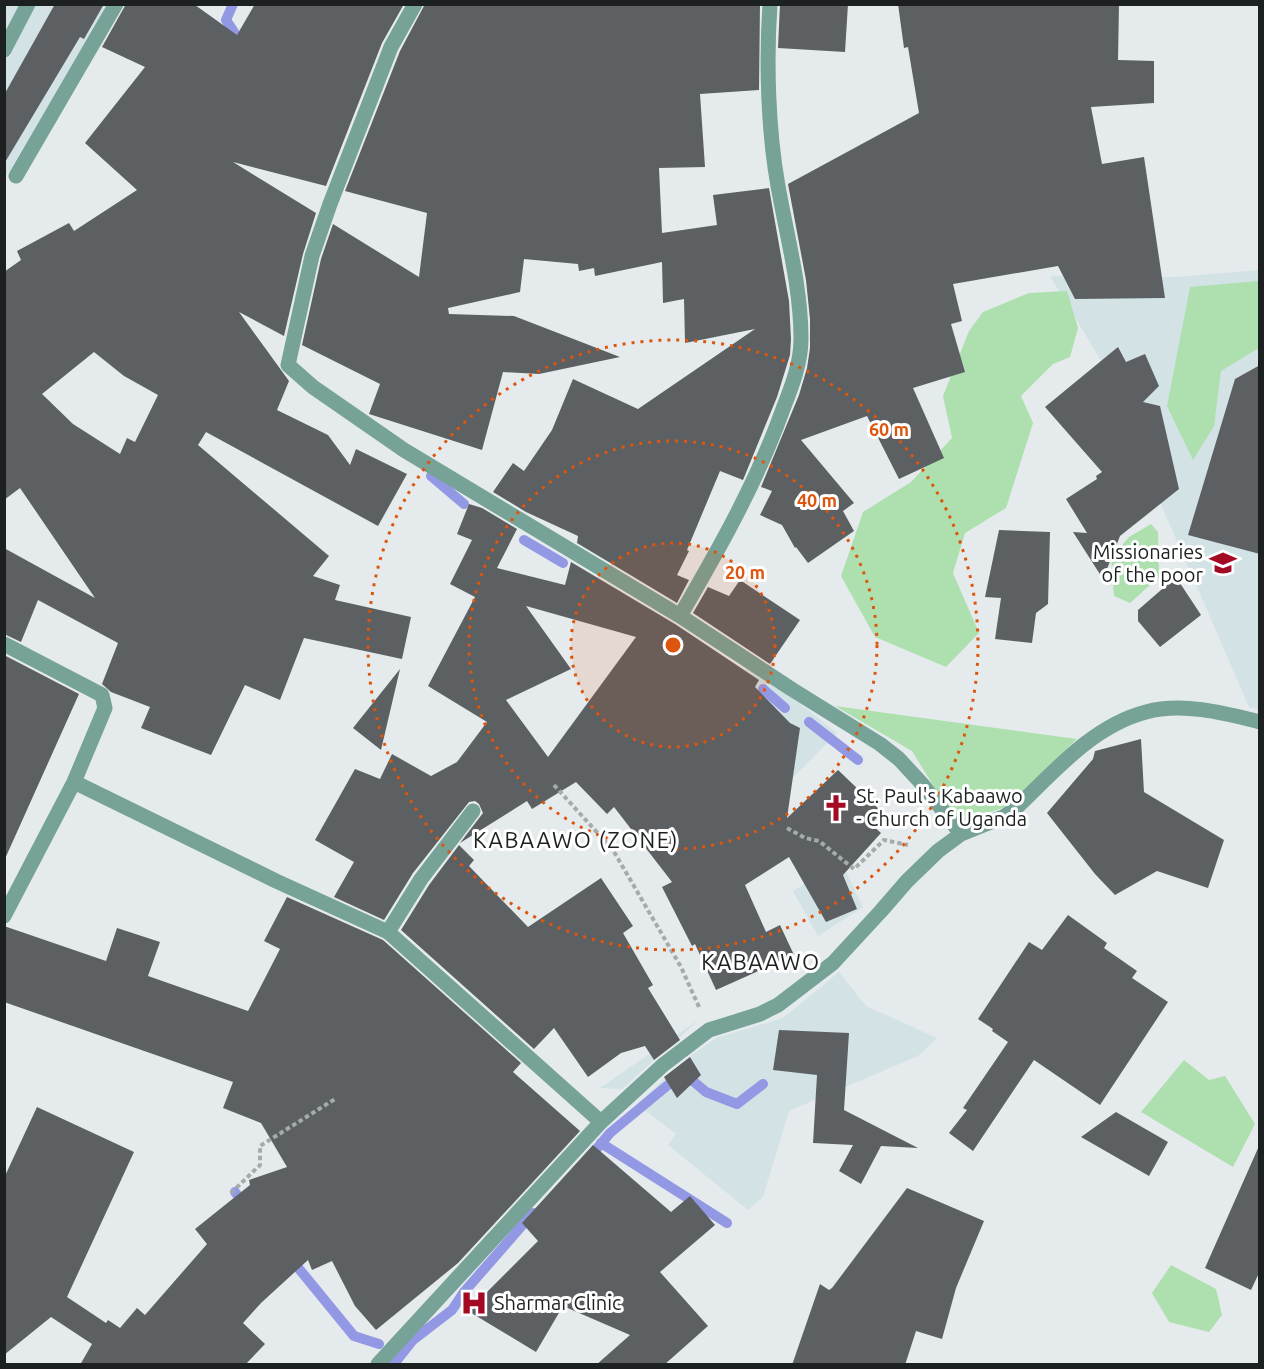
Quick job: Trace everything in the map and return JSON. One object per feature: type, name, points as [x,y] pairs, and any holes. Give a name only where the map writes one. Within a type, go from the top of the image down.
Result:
[{"type":"street","points":[[4,50],[28,4]]},
{"type":"street","points":[[16,176],[116,4]]},
{"type":"street","points":[[415,4],[391,47],[330,204],[312,256],[288,365],[313,387],[404,450],[680,616],[873,740],[900,759],[961,834]]},
{"type":"street","points":[[680,616],[763,462],[795,375],[799,357],[801,339],[798,294],[778,184],[769,89],[770,4]]},
{"type":"street","points":[[4,644],[102,695],[105,708],[74,782],[4,916]]},
{"type":"street","points":[[378,1365],[601,1122],[663,1065],[709,1030],[760,1014],[778,1005],[833,963],[907,881],[938,851],[961,834],[1003,817],[1014,810],[1080,747],[1123,720],[1147,711],[1175,708],[1228,714],[1260,722]]},
{"type":"street","points":[[74,782],[388,932],[601,1122]]},
{"type":"street","points":[[388,932],[421,879],[473,811]]},
{"type":"path","points":[[554,785],[613,850],[681,967],[709,1030]]},
{"type":"path","points":[[787,828],[805,838],[819,841],[854,869],[884,840],[938,851]]},
{"type":"path","points":[[231,1193],[260,1165],[260,1146],[335,1099]]},
{"type":"shaded area","points":[[5,5],[108,5],[5,178]]},
{"type":"shaded area","name":"Missionaries of the poor","points":[[1259,270],[1259,710],[1249,707],[1124,419],[1132,412],[1050,276],[1176,277]]},
{"type":"shaded area","points":[[750,664],[837,733],[748,823],[658,791]]},
{"type":"shaded area","points":[[841,861],[863,907],[818,936],[793,891]]},
{"type":"shaded area","points":[[839,972],[866,1006],[937,1038],[918,1056],[789,1111],[763,1197],[748,1210],[668,1145],[676,1134],[637,1104],[684,1061],[716,1038],[783,1018]]},
{"type":"shaded area","points":[[700,1019],[622,1089],[600,1088]]},
{"type":"green space","points":[[1259,281],[1259,348],[1221,371],[1214,426],[1193,460],[1167,406],[1190,287]]},
{"type":"green space","points":[[1067,291],[1078,328],[1070,357],[1053,364],[1021,396],[1033,423],[1006,508],[965,533],[953,573],[979,633],[946,667],[875,637],[841,576],[863,512],[911,482],[952,438],[943,396],[969,331],[983,312],[1029,293]]},
{"type":"green space","points":[[1151,524],[1158,532],[1159,577],[1130,603],[1114,596],[1111,558],[1129,537]]},
{"type":"green space","points":[[835,706],[1077,739],[1008,806],[957,824],[912,751]]},
{"type":"green space","points":[[1184,1060],[1209,1080],[1225,1076],[1255,1124],[1233,1167],[1141,1112]]},
{"type":"green space","points":[[1171,1265],[1216,1289],[1222,1315],[1209,1332],[1169,1322],[1152,1293]]},
{"type":"building","points":[[55,4],[104,4],[84,39],[80,37],[4,164],[4,95]]},
{"type":"building","points":[[126,4],[195,5],[237,35],[255,4],[404,4],[382,43],[326,186],[233,162],[316,213],[303,254],[284,336],[239,312],[289,381],[277,410],[328,435],[350,465],[356,449],[407,474],[378,526],[206,432],[198,445],[329,556],[313,576],[340,585],[335,600],[411,617],[402,659],[304,638],[280,700],[245,685],[211,755],[141,728],[150,707],[111,692],[102,684],[118,643],[38,600],[21,642],[4,634],[4,548],[95,598],[20,488],[4,500],[4,272],[21,260],[17,251],[69,223],[74,231],[137,190],[85,143],[145,67],[102,47]],"holes":[[[94,352],[124,376],[158,395],[135,442],[127,438],[120,454],[73,424],[42,394]]]},
{"type":"building","points":[[425,4],[760,4],[759,90],[700,94],[705,167],[659,168],[662,233],[717,225],[713,195],[769,188],[789,301],[790,355],[777,397],[743,480],[720,471],[687,550],[689,551],[677,575],[689,580],[677,603],[577,543],[578,536],[526,512],[493,492],[513,463],[524,471],[552,430],[573,379],[638,409],[755,329],[685,343],[684,299],[663,303],[662,262],[595,276],[594,268],[579,271],[578,264],[524,259],[520,292],[448,308],[449,314],[514,316],[620,357],[539,374],[503,372],[482,450],[369,414],[380,384],[302,345],[321,259],[333,224],[419,277],[427,213],[345,191],[400,51]]},
{"type":"building","points":[[780,4],[848,4],[845,52],[778,48]]},
{"type":"building","points":[[898,4],[1119,4],[1118,60],[1154,61],[1154,103],[1091,107],[1102,164],[1144,157],[1165,298],[1075,299],[1058,266],[953,284],[962,321],[951,324],[965,372],[913,388],[944,458],[899,479],[867,416],[801,440],[854,503],[843,511],[854,531],[808,563],[795,548],[782,525],[760,515],[772,491],[761,487],[799,395],[810,348],[806,280],[788,184],[919,113],[908,47],[904,48]]},
{"type":"building","points":[[1118,347],[1126,362],[1145,354],[1159,386],[1143,402],[1160,406],[1179,489],[1120,536],[1103,579],[1073,532],[1087,533],[1066,499],[1097,479],[1096,476],[1102,472],[1045,407]]},
{"type":"building","points":[[1260,365],[1260,554],[1188,535],[1235,379]]},
{"type":"building","points":[[469,504],[482,508],[517,529],[497,568],[565,585],[571,562],[675,624],[759,680],[755,687],[790,723],[800,728],[787,818],[838,770],[882,812],[871,824],[881,833],[843,875],[857,909],[826,922],[789,857],[745,885],[766,932],[780,925],[794,955],[716,990],[695,944],[692,946],[662,887],[672,882],[614,807],[607,814],[576,782],[532,809],[527,801],[460,843],[483,813],[479,804],[475,801],[469,802],[413,873],[384,920],[334,897],[354,862],[315,840],[355,769],[380,779],[392,754],[431,776],[457,762],[487,722],[428,686],[475,597],[450,584],[472,540],[457,534]],"holes":[[[526,606],[636,637],[548,757],[506,700],[571,669]]]},
{"type":"building","points":[[999,530],[1050,532],[1048,604],[1036,613],[1032,643],[995,639],[1001,598],[985,597]]},
{"type":"building","points":[[1176,577],[1201,615],[1160,647],[1138,621],[1138,610]]},
{"type":"building","points":[[740,580],[800,620],[770,664],[693,613],[708,587],[729,596]]},
{"type":"building","points":[[4,655],[79,694],[4,861]]},
{"type":"building","points":[[400,669],[381,750],[353,728]]},
{"type":"building","points":[[1141,739],[1144,792],[1224,840],[1208,888],[1157,871],[1115,895],[1095,874],[1047,813],[1093,759],[1095,751]]},
{"type":"building","points":[[459,845],[474,860],[469,866],[528,927],[601,878],[633,926],[623,933],[653,985],[648,988],[680,1040],[654,1060],[645,1046],[621,1053],[588,1077],[554,1028],[534,1049],[401,930],[429,885]]},
{"type":"building","points":[[287,897],[383,940],[521,1063],[513,1072],[580,1131],[458,1263],[376,1330],[355,1306],[332,1261],[312,1270],[308,1260],[261,1303],[243,1323],[265,1344],[245,1365],[80,1365],[92,1344],[51,1317],[4,1355],[4,1178],[37,1107],[134,1152],[67,1297],[106,1323],[108,1320],[120,1328],[137,1308],[145,1315],[207,1244],[195,1229],[250,1185],[249,1180],[287,1167],[261,1123],[223,1108],[233,1082],[4,1002],[4,926],[106,961],[117,928],[160,942],[148,976],[248,1011],[280,949],[264,941]]},
{"type":"building","points":[[1068,915],[1107,943],[1104,948],[1137,971],[1132,978],[1168,1002],[1100,1105],[1034,1060],[973,1151],[949,1133],[967,1110],[963,1108],[1008,1042],[978,1019],[1029,942],[1042,950]]},
{"type":"building","points":[[779,1030],[849,1033],[844,1110],[918,1148],[881,1146],[861,1184],[839,1171],[853,1145],[813,1143],[817,1075],[773,1070]]},
{"type":"building","points":[[690,1057],[701,1075],[677,1098],[664,1077]]},
{"type":"building","points":[[1116,1112],[1168,1142],[1149,1176],[1081,1137]]},
{"type":"building","points":[[593,1145],[671,1212],[690,1196],[715,1225],[660,1272],[708,1326],[664,1365],[596,1365],[630,1335],[563,1306],[536,1352],[468,1311],[538,1241],[522,1223]]},
{"type":"building","points":[[1259,1146],[1260,1271],[1251,1290],[1205,1268]]},
{"type":"building","points":[[907,1188],[984,1221],[956,1288],[942,1339],[916,1331],[905,1365],[792,1365],[820,1284],[829,1290],[832,1288]]},
{"type":"waterway","points":[[233,4],[226,20],[234,32]]},
{"type":"waterway","points":[[431,476],[464,504]]},
{"type":"waterway","points":[[524,540],[563,563]]},
{"type":"waterway","points":[[763,689],[785,708]]},
{"type":"waterway","points":[[809,722],[858,760]]},
{"type":"waterway","points":[[589,1158],[610,1133],[674,1080],[693,1081],[706,1092],[737,1104],[763,1084]]},
{"type":"waterway","points":[[601,1143],[727,1223]]},
{"type":"waterway","points":[[235,1192],[246,1206]]},
{"type":"waterway","points":[[394,1364],[413,1340],[452,1310],[464,1292],[533,1213]]},
{"type":"waterway","points":[[291,1259],[354,1336],[379,1344]]},
{"type":"place","name":"Missionaries of the poor","points":[[1223,563]]},
{"type":"place","name":"St. Paul's Kabaawo - Church of Uganda","points":[[836,808]]},
{"type":"place","name":"Sharmar Clinic","points":[[474,1303]]},
{"type":"district","name":"KABAAWO (ZONE)","points":[[576,840]]},
{"type":"district","name":"KABAAWO","points":[[761,962]]}]
